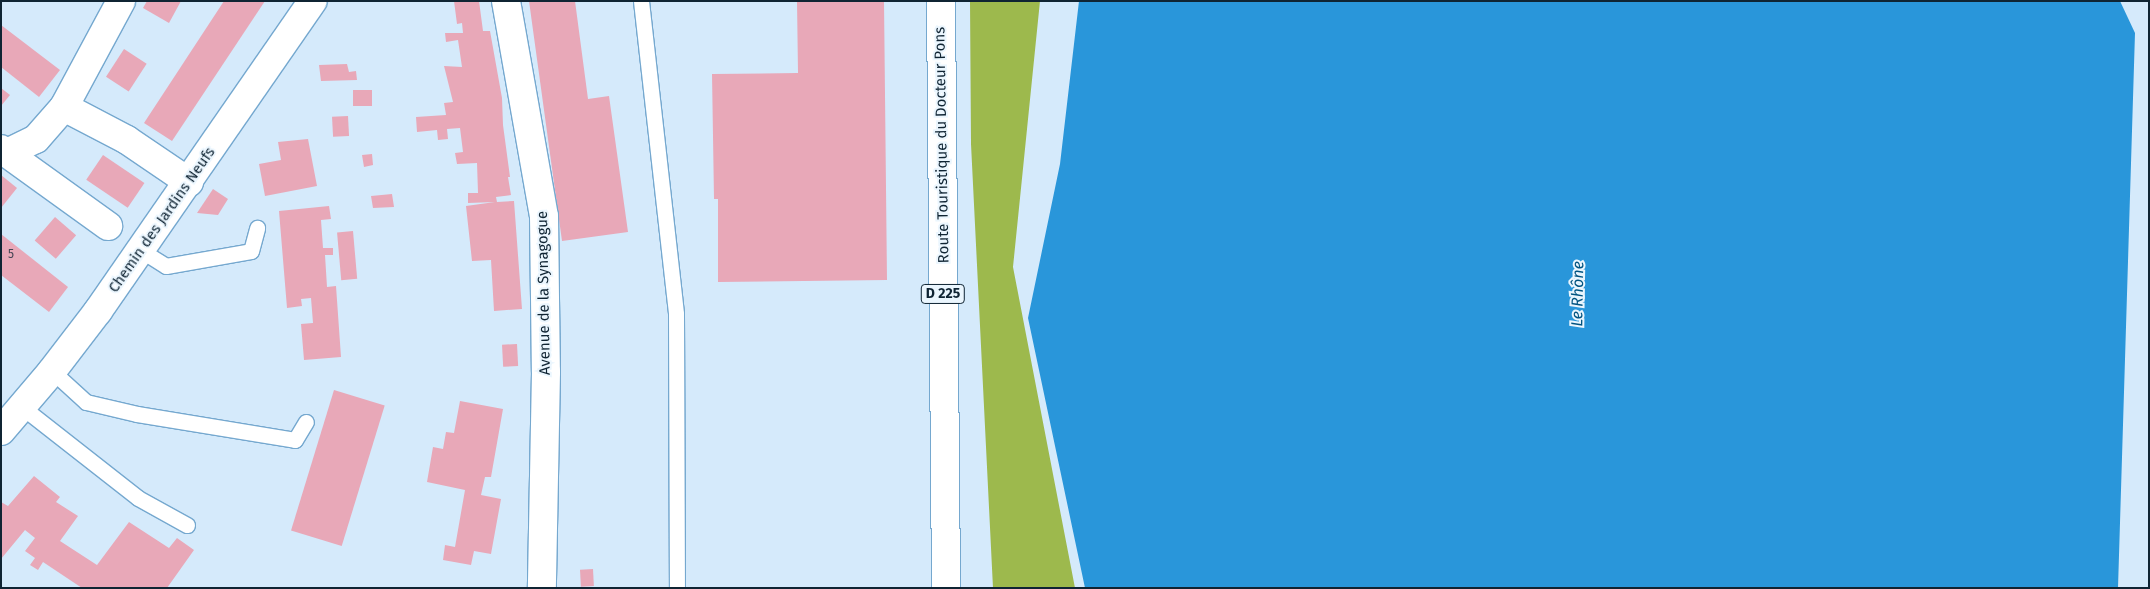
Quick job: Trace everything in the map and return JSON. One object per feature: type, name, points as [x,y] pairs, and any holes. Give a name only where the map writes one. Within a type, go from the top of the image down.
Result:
[{"type":"main road","points":[[4,151],[36,139],[64,106],[121,1]]},
{"type":"main road","name":"Chemin des Jardins Neufs","points":[[1,430],[52,372],[142,251],[313,1]]},
{"type":"main road","name":"Avenue de la Synagogue","points":[[506,1],[544,216],[546,372],[542,588]]},
{"type":"main road","name":"Route Touristique du Docteur Pons","points":[[940,1],[946,588]]},
{"type":"main road","points":[[64,106],[127,140],[189,182]]},
{"type":"main road","points":[[4,151],[108,226]]},
{"type":"lane","points":[[640,1],[676,314],[677,588]]},
{"type":"lane","points":[[142,251],[166,266],[251,251],[257,228]]},
{"type":"lane","points":[[52,372],[86,402],[137,414],[295,440],[306,422]]},
{"type":"lane","points":[[22,407],[138,498],[187,525]]},
{"type":"green space","points":[[970,1],[1040,1],[1013,267],[1075,588],[993,588],[971,144]]},
{"type":"water","name":"Le Rhône","points":[[1079,1],[2120,1],[2135,33],[2118,588],[1085,588],[1028,318],[1060,164]]},
{"type":"building","points":[[147,1],[181,1],[169,23],[143,8]]},
{"type":"building","points":[[224,1],[265,1],[172,141],[144,123]]},
{"type":"building","points":[[454,1],[479,1],[483,31],[490,31],[502,98],[511,195],[496,197],[497,202],[514,201],[522,309],[494,311],[491,260],[472,261],[466,206],[495,202],[468,203],[468,193],[478,193],[477,163],[457,164],[455,153],[463,152],[460,128],[447,129],[448,139],[438,140],[437,130],[417,132],[416,117],[446,115],[444,103],[453,102],[444,66],[462,67],[458,40],[446,42],[445,33],[463,33],[462,23],[457,24]]},
{"type":"building","points":[[529,1],[575,1],[588,99],[609,96],[628,232],[562,241]]},
{"type":"building","points":[[797,1],[884,1],[887,280],[718,282],[718,199],[714,199],[712,74],[798,73]]},
{"type":"building","points":[[1,25],[60,70],[39,97],[1,67]]},
{"type":"building","points":[[124,49],[147,64],[129,91],[106,77]]},
{"type":"building","points":[[347,64],[349,72],[356,71],[357,80],[321,81],[319,65]]},
{"type":"building","points":[[1,88],[10,95],[1,106]]},
{"type":"building","points":[[353,90],[372,90],[372,106],[353,106]]},
{"type":"building","points":[[348,116],[349,136],[333,137],[332,117]]},
{"type":"building","points":[[308,139],[317,186],[265,196],[259,164],[281,160],[278,142]]},
{"type":"building","points":[[372,154],[373,165],[364,167],[362,155]]},
{"type":"building","points":[[103,155],[144,183],[128,208],[86,180]]},
{"type":"building","points":[[1,175],[17,188],[1,208]]},
{"type":"building","points":[[213,189],[228,199],[218,215],[197,213]]},
{"type":"building","points":[[392,194],[394,207],[373,208],[371,196]]},
{"type":"building","points":[[329,206],[331,219],[321,220],[323,248],[333,248],[333,255],[325,255],[327,287],[336,286],[341,357],[304,360],[301,324],[313,323],[311,298],[301,299],[302,306],[287,308],[279,211]]},
{"type":"building","points":[[55,217],[76,235],[56,259],[35,240]]},
{"type":"building","points":[[353,231],[357,279],[341,280],[337,232]]},
{"type":"building","points":[[1,234],[68,287],[49,312],[1,275]]},
{"type":"building","points":[[517,344],[518,366],[503,367],[502,345]]},
{"type":"building","points":[[334,390],[385,405],[342,546],[291,531]]},
{"type":"building","points":[[460,401],[503,409],[491,477],[485,477],[481,495],[501,499],[491,554],[474,551],[471,565],[443,560],[445,545],[455,547],[465,490],[427,482],[433,447],[443,449],[446,432],[454,433]]},
{"type":"building","points":[[34,476],[60,497],[56,502],[78,516],[60,541],[97,565],[129,522],[169,548],[177,538],[194,550],[167,588],[82,588],[43,562],[38,570],[30,565],[35,558],[25,551],[35,538],[25,530],[1,559],[1,502],[8,506]]},
{"type":"building","points":[[593,569],[594,586],[581,587],[580,570]]}]
